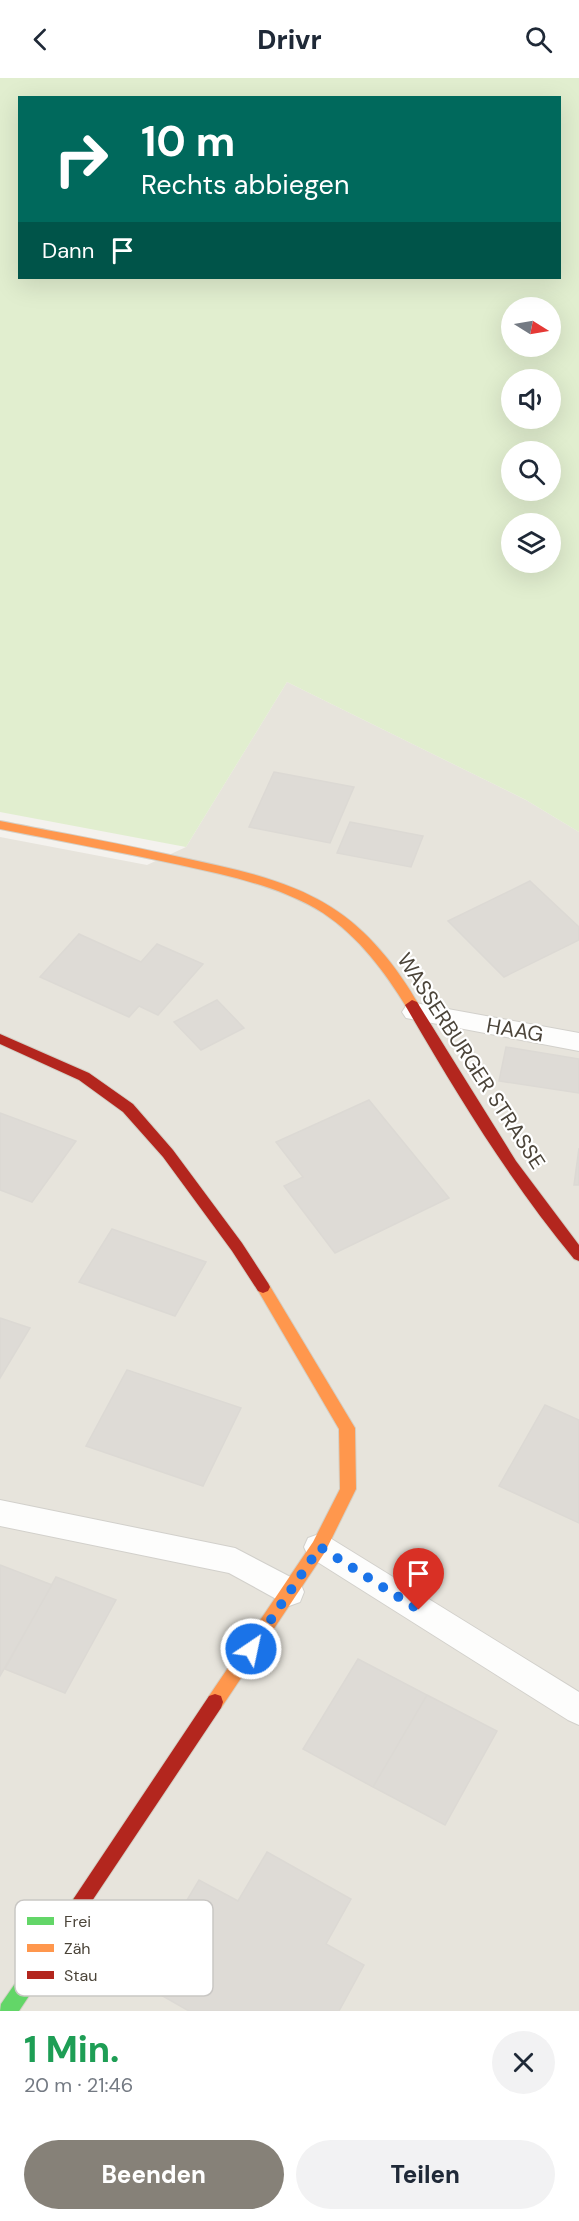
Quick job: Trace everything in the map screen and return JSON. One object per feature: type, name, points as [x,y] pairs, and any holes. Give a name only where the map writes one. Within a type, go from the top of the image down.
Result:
[{"type":"street","name":"WASSERBURGER STRASSE","points":[[0,825],[239,874],[296,894],[328,911],[356,932],[385,962],[480,1119],[558,1232],[579,1255]]},
{"type":"street","points":[[0,1039],[41,1056],[91,1082],[127,1107],[148,1128],[246,1258],[326,1389],[347,1428],[348,1489],[320,1547],[82,1900]]},
{"type":"street","points":[[8,2011],[18,1996]]},
{"type":"lane","name":"HAAG","points":[[415,1011],[579,1042]]},
{"type":"lane","points":[[0,1513],[235,1561],[289,1592]]},
{"type":"lane","points":[[320,1547],[579,1710]]},
{"type":"shaded area","points":[[287,682],[526,800],[579,832],[579,2011],[0,2011],[0,837],[147,865],[186,847]]},
{"type":"green space","points":[[0,78],[579,78],[579,832],[526,800],[287,682],[186,847],[0,812]]},
{"type":"building","points":[[274,772],[354,787],[330,843],[249,827]]},
{"type":"building","points":[[350,822],[423,836],[411,867],[337,853]]},
{"type":"building","points":[[530,881],[579,927],[579,940],[504,977],[448,921]]},
{"type":"building","points":[[79,934],[141,962],[157,944],[203,964],[158,1015],[139,1006],[129,1017],[40,977]]},
{"type":"building","points":[[217,1000],[244,1028],[201,1050],[174,1022]]},
{"type":"building","points":[[506,1047],[579,1059],[579,1093],[499,1081]]},
{"type":"building","points":[[369,1100],[449,1198],[335,1253],[284,1186],[303,1177],[276,1142]]},
{"type":"building","points":[[0,1113],[76,1141],[32,1202],[0,1190]]},
{"type":"building","points":[[579,1148],[579,1185],[574,1185]]},
{"type":"building","points":[[112,1229],[206,1262],[175,1316],[79,1282]]},
{"type":"building","points":[[0,1318],[30,1328],[0,1378]]},
{"type":"building","points":[[127,1370],[241,1408],[203,1486],[86,1446]]},
{"type":"building","points":[[545,1405],[579,1420],[579,1523],[499,1486]]},
{"type":"building","points":[[0,1565],[52,1585],[0,1676]]},
{"type":"building","points":[[56,1577],[116,1600],[65,1693],[5,1669]]},
{"type":"building","points":[[358,1659],[427,1695],[373,1787],[303,1749]]},
{"type":"building","points":[[427,1695],[497,1731],[445,1825],[373,1787]]},
{"type":"building","points":[[267,1852],[351,1899],[326,1944],[364,1965],[339,2011],[189,2011],[163,1996],[213,1996],[213,1900],[187,1900],[199,1880],[238,1901]]},
{"type":"traffic: fast","points":[[8,2011],[18,1996]]},
{"type":"traffic: slow","points":[[0,825],[211,868],[290,891],[327,910],[352,929],[385,965],[412,1005]]},
{"type":"traffic: slow","points":[[215,1702],[319,1547],[348,1489],[347,1428],[263,1287]]},
{"type":"traffic: jam","points":[[412,1005],[511,1165],[532,1196],[579,1255]]},
{"type":"traffic: jam","points":[[0,1039],[51,1060],[84,1077],[128,1108],[168,1153],[237,1247],[263,1287]]},
{"type":"traffic: jam","points":[[83,1900],[215,1702]]},
{"type":"route","points":[[251,1649],[320,1547],[419,1610]]}]
